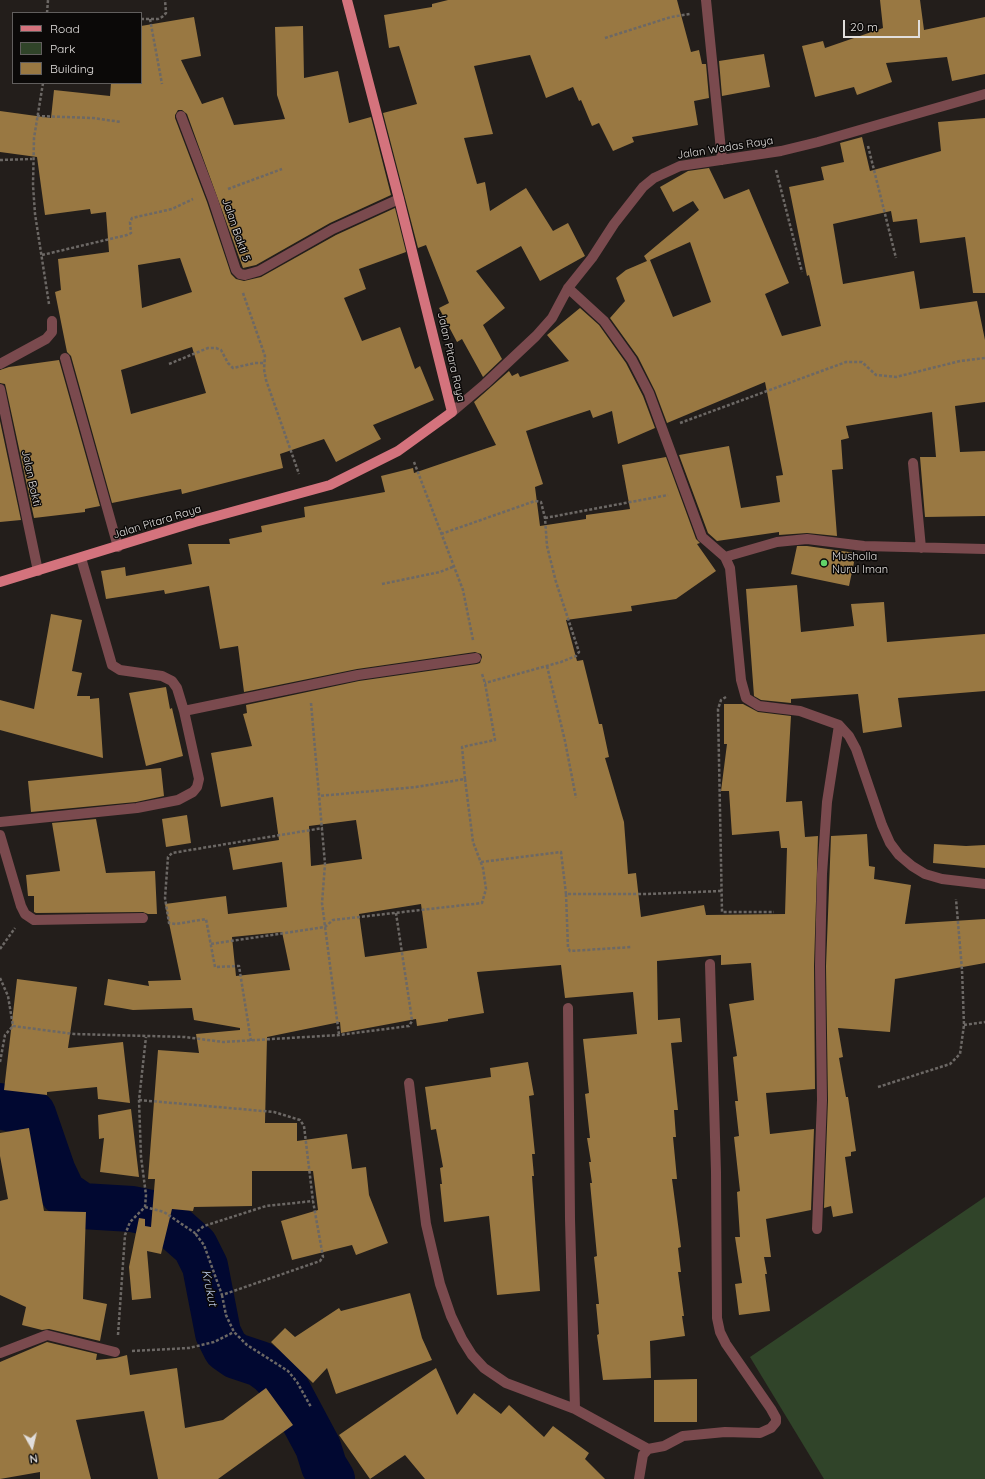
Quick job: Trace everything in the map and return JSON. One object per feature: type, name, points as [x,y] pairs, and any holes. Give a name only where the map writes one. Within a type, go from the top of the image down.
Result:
[{"type":"main road","name":"Jalan Pitara Raya","points":[[0,582],[118,547],[195,522],[330,484],[360,471],[398,451],[452,412],[399,199],[347,0]]},
{"type":"street","points":[[706,0],[722,160]]},
{"type":"street","name":"Jalan Wadas Raya","points":[[452,412],[485,384],[536,336],[552,318],[568,288],[592,258],[614,224],[630,203],[654,178],[680,166],[772,152],[864,130],[985,94]]},
{"type":"street","name":"Jalan Bakti 5","points":[[181,116],[210,191],[236,270],[240,274],[245,275],[259,272],[333,228],[399,199]]},
{"type":"street","points":[[568,288],[604,321],[618,339],[642,377],[702,537],[725,557],[730,568],[741,680],[746,698],[759,706],[800,711],[839,725],[849,736],[856,749],[882,825],[890,843],[899,855],[912,866],[925,874],[954,881],[985,884]]},
{"type":"street","points":[[0,364],[46,339],[52,332],[52,321]]},
{"type":"street","points":[[65,358],[118,547]]},
{"type":"street","name":"Jalan Bakti","points":[[0,389],[1,401],[38,571]]},
{"type":"street","points":[[913,463],[921,548]]},
{"type":"street","points":[[725,557],[777,542],[807,539],[864,546],[985,549]]},
{"type":"street","points":[[0,822],[137,808],[178,800],[187,796],[197,787],[199,779],[184,710],[177,688],[172,681],[162,676],[120,670],[112,665],[81,558]]},
{"type":"street","points":[[184,710],[358,675],[476,658]]},
{"type":"street","points":[[817,1229],[822,1100],[820,966],[822,874],[827,802],[839,725]]},
{"type":"street","points":[[0,835],[21,906],[25,914],[34,920],[143,918]]},
{"type":"street","points":[[639,1479],[643,1455],[648,1449],[664,1446],[683,1436],[725,1432],[760,1433],[771,1428],[776,1422],[776,1418],[771,1409],[726,1344],[720,1332],[717,1318],[716,1172],[710,964]]},
{"type":"street","points":[[568,1008],[570,1219],[576,1409]]},
{"type":"street","points":[[409,1083],[426,1224],[440,1284],[451,1316],[462,1339],[472,1355],[484,1368],[506,1383],[576,1409],[648,1449]]},
{"type":"street","points":[[0,1353],[47,1335],[115,1352]]},
{"type":"path","points":[[47,12],[48,0]]},
{"type":"path","points":[[142,19],[162,17],[166,13],[165,0]]},
{"type":"path","points":[[605,38],[671,17],[707,11]]},
{"type":"path","points":[[150,19],[162,84]]},
{"type":"path","points":[[43,84],[32,159],[35,214],[52,321]]},
{"type":"path","points":[[37,116],[94,118],[121,122]]},
{"type":"path","points":[[864,130],[896,258]]},
{"type":"path","points":[[772,152],[802,272]]},
{"type":"path","points":[[0,160],[32,159]]},
{"type":"path","points":[[42,255],[127,235],[131,233],[130,222],[132,218],[172,209],[210,191],[238,187],[282,169]]},
{"type":"path","points":[[240,274],[240,286],[265,356],[264,369],[266,380],[305,492]]},
{"type":"path","points":[[169,364],[208,348],[216,348],[221,350],[228,363],[233,368],[265,363]]},
{"type":"path","points":[[662,429],[846,362],[862,362],[876,375],[896,377],[960,361],[985,358]]},
{"type":"path","points":[[211,944],[325,927],[333,920],[482,903],[486,890],[481,862],[477,857],[473,842],[462,747],[495,740],[485,683],[476,658],[463,590],[407,444]]},
{"type":"path","points":[[545,518],[686,492]]},
{"type":"path","points":[[441,534],[535,501],[541,502],[545,518],[547,546],[556,582],[579,652],[576,656],[547,666],[485,683]]},
{"type":"path","points":[[382,584],[440,572],[455,566]]},
{"type":"path","points":[[547,666],[565,741],[576,798]]},
{"type":"path","points":[[309,685],[326,864],[322,903],[339,1035]]},
{"type":"path","points":[[744,691],[721,700],[718,709],[722,912],[774,912]]},
{"type":"path","points":[[319,796],[416,787],[465,778]]},
{"type":"path","points":[[251,1041],[239,966],[215,967],[206,919],[176,924],[169,923],[164,898],[168,857],[178,852],[323,828]]},
{"type":"path","points":[[481,862],[561,852],[566,894],[568,948],[570,951],[632,947]]},
{"type":"path","points":[[878,1087],[950,1064],[960,1054],[964,1025],[962,970],[954,881]]},
{"type":"path","points":[[566,894],[648,894],[721,891]]},
{"type":"path","points":[[13,1026],[74,1034],[185,1037],[223,1042],[339,1035],[409,1026],[412,1021],[396,913]]},
{"type":"path","points":[[0,949],[25,914]]},
{"type":"path","points":[[0,978],[8,996],[13,1026]]},
{"type":"path","points":[[964,1025],[985,1022]]},
{"type":"path","points":[[0,1062],[5,1035],[13,1026]]},
{"type":"path","points":[[146,1037],[139,1100],[141,1157],[146,1194],[144,1207],[130,1222],[125,1235],[117,1348],[115,1352],[189,1348],[214,1342],[228,1337],[234,1332]]},
{"type":"path","points":[[139,1100],[274,1112],[300,1120],[304,1126],[313,1202],[323,1256],[320,1261],[222,1295]]},
{"type":"path","points":[[195,1233],[204,1226],[266,1206],[313,1202]]},
{"type":"path","points":[[144,1207],[164,1212],[195,1233],[207,1251],[222,1295],[226,1315],[234,1332],[247,1345],[288,1372],[297,1382],[311,1407]]},
{"type":"green space","points":[[985,1197],[985,1479],[824,1479],[750,1357]]},
{"type":"building","points":[[448,0],[677,0],[691,52],[699,50],[702,64],[706,64],[709,98],[694,101],[698,125],[632,137],[634,142],[613,151],[599,123],[592,126],[581,100],[579,101],[573,87],[546,98],[530,55],[474,66],[493,134],[464,138],[477,184],[485,182],[490,211],[526,188],[553,231],[568,223],[585,256],[540,281],[521,246],[476,271],[505,308],[483,325],[502,359],[483,377],[462,339],[457,342],[439,308],[449,303],[426,245],[418,248],[383,113],[417,104],[399,46],[389,48],[384,15],[432,7],[432,4]]},
{"type":"building","points":[[880,0],[920,0],[924,30],[985,17],[985,74],[952,81],[947,57],[886,63],[892,82],[857,95],[854,87],[815,97],[802,46],[823,41],[825,48],[883,28]]},
{"type":"building","points":[[194,17],[201,56],[181,60],[202,104],[223,97],[234,125],[285,119],[277,95],[275,27],[303,26],[304,78],[338,71],[349,123],[371,117],[391,195],[330,223],[256,265],[243,268],[187,114],[182,110],[178,110],[175,118],[207,202],[231,274],[236,279],[244,281],[261,277],[336,235],[395,208],[406,252],[359,269],[366,289],[344,298],[362,341],[400,327],[415,369],[420,366],[434,400],[373,425],[381,439],[336,462],[324,439],[280,454],[283,468],[182,494],[181,489],[112,503],[71,356],[67,352],[55,292],[61,290],[58,259],[109,252],[106,212],[91,214],[90,209],[45,215],[37,157],[0,152],[0,111],[51,118],[54,90],[110,96],[111,84],[142,84],[142,26]],"holes":[[[180,258],[192,292],[142,308],[138,265]],[[192,347],[206,393],[131,414],[121,370]]]},
{"type":"building","points":[[764,54],[770,87],[722,96],[719,61]]},
{"type":"building","points":[[985,118],[985,293],[973,293],[965,237],[920,243],[917,219],[893,222],[891,211],[833,224],[843,284],[914,271],[920,309],[977,301],[985,340],[985,402],[955,406],[960,452],[985,451],[985,516],[925,517],[920,457],[936,457],[932,412],[846,426],[849,438],[841,440],[843,469],[832,470],[837,536],[807,533],[779,535],[779,532],[717,541],[708,533],[679,455],[729,446],[741,508],[780,502],[776,476],[783,475],[765,382],[667,423],[655,391],[638,357],[610,318],[625,301],[616,278],[626,270],[647,261],[644,256],[699,210],[693,201],[673,212],[660,187],[688,171],[709,168],[724,199],[749,189],[789,283],[765,294],[782,336],[821,326],[809,275],[807,276],[789,187],[824,180],[821,167],[844,162],[840,143],[862,137],[870,171],[941,151],[938,122]],"holes":[[[690,242],[711,302],[673,317],[650,260]]]},
{"type":"building","points":[[580,308],[599,325],[626,363],[643,396],[655,428],[618,444],[612,411],[593,418],[590,410],[526,431],[543,484],[535,487],[540,526],[586,519],[586,515],[630,509],[622,465],[666,457],[696,539],[700,543],[697,544],[716,571],[676,599],[631,606],[632,611],[566,620],[577,661],[583,660],[599,724],[602,724],[609,757],[605,758],[624,822],[628,874],[636,873],[641,917],[704,905],[706,915],[785,914],[787,848],[781,848],[779,831],[732,835],[729,791],[721,791],[727,744],[724,744],[724,704],[743,704],[758,712],[791,716],[786,802],[802,801],[805,837],[818,836],[814,966],[815,1089],[766,1093],[770,1134],[814,1129],[811,1210],[766,1219],[771,1257],[764,1257],[770,1311],[739,1315],[735,1284],[742,1283],[735,1237],[740,1237],[737,1192],[740,1191],[734,1137],[739,1136],[735,1101],[738,1101],[733,1057],[737,1056],[729,1004],[754,1000],[751,963],[721,965],[721,955],[657,961],[658,1020],[680,1018],[682,1042],[671,1043],[678,1110],[674,1110],[676,1137],[673,1137],[677,1179],[672,1179],[681,1247],[678,1248],[681,1272],[678,1272],[685,1336],[650,1341],[651,1378],[603,1380],[597,1335],[599,1334],[596,1304],[599,1304],[594,1257],[597,1256],[590,1183],[592,1183],[589,1162],[591,1162],[587,1138],[590,1138],[585,1094],[589,1093],[583,1039],[637,1034],[633,992],[565,998],[561,965],[477,972],[484,1013],[417,1026],[416,1019],[341,1033],[340,1022],[267,1037],[265,1123],[297,1123],[297,1141],[347,1134],[352,1169],[366,1167],[369,1195],[388,1243],[356,1255],[352,1245],[292,1260],[281,1221],[318,1210],[313,1171],[252,1171],[252,1206],[194,1207],[193,1211],[172,1209],[161,1254],[147,1251],[151,1298],[132,1300],[129,1267],[139,1218],[145,1219],[145,1226],[151,1227],[155,1179],[148,1179],[158,1050],[199,1053],[196,1034],[240,1030],[240,1028],[194,1020],[192,1008],[133,1010],[104,1005],[108,979],[149,986],[148,981],[181,980],[165,904],[226,896],[228,914],[287,907],[282,862],[233,870],[229,848],[279,840],[273,797],[221,807],[211,753],[252,746],[243,714],[247,713],[246,705],[359,681],[477,664],[480,663],[482,657],[481,654],[475,652],[357,669],[244,692],[238,646],[220,649],[209,586],[165,594],[164,590],[106,599],[101,571],[125,567],[126,576],[192,564],[188,544],[230,544],[229,539],[262,532],[261,526],[305,517],[304,507],[385,492],[381,476],[413,468],[414,473],[496,445],[474,402],[509,371],[512,376],[518,373],[520,377],[569,361],[547,335]],"holes":[[[356,820],[362,859],[311,866],[309,826]],[[421,904],[427,948],[365,957],[359,914]],[[282,932],[290,970],[236,976],[232,937]]]},
{"type":"building","points":[[59,360],[100,506],[85,509],[85,512],[34,518],[5,384],[0,383],[0,370],[9,367]]},
{"type":"building","points":[[0,421],[21,520],[0,522]]},
{"type":"building","name":"Musholla Nurul Iman","points":[[797,546],[856,553],[849,586],[791,574]]},
{"type":"building","points":[[797,585],[801,632],[854,626],[851,604],[884,602],[887,642],[985,634],[985,691],[898,698],[902,727],[863,733],[858,694],[791,699],[791,703],[761,700],[754,696],[746,589]]},
{"type":"building","points":[[51,614],[82,620],[72,671],[82,673],[77,696],[90,696],[90,699],[99,698],[103,758],[0,730],[0,700],[34,709]]},
{"type":"building","points":[[166,687],[170,709],[172,708],[183,756],[146,766],[129,693]]},
{"type":"building","points":[[161,768],[164,796],[136,802],[31,812],[28,781]]},
{"type":"building","points":[[187,815],[191,843],[166,847],[162,819]]},
{"type":"building","points":[[96,819],[106,873],[155,871],[157,914],[148,914],[143,912],[34,912],[34,896],[28,896],[26,875],[60,871],[52,823]]},
{"type":"building","points":[[867,834],[869,866],[875,867],[874,879],[911,885],[905,924],[985,919],[985,963],[895,979],[890,1032],[838,1028],[843,1057],[839,1058],[846,1097],[848,1097],[856,1151],[851,1152],[851,1156],[845,1157],[853,1213],[833,1217],[831,1206],[824,1208],[828,1100],[826,966],[831,836]]},
{"type":"building","points":[[934,844],[966,846],[985,845],[985,868],[933,863]]},
{"type":"building","points":[[17,979],[77,987],[68,1048],[123,1042],[130,1103],[98,1099],[97,1087],[47,1092],[47,1095],[4,1090]]},
{"type":"building","points":[[528,1062],[534,1095],[529,1096],[535,1154],[532,1154],[534,1176],[532,1176],[540,1291],[497,1295],[489,1216],[444,1222],[440,1184],[442,1184],[440,1168],[443,1167],[436,1129],[431,1130],[425,1087],[491,1077],[490,1068]]},
{"type":"building","points":[[131,1109],[139,1177],[100,1172],[104,1138],[99,1139],[98,1115]]},
{"type":"building","points":[[29,1128],[44,1211],[86,1212],[83,1299],[107,1304],[100,1341],[49,1329],[42,1330],[22,1325],[26,1307],[0,1295],[0,1201],[8,1199],[0,1156],[0,1133]]},
{"type":"building","points":[[410,1293],[422,1338],[432,1360],[336,1394],[327,1368],[313,1383],[271,1342],[285,1328],[295,1337],[339,1308],[341,1311]]},
{"type":"building","points":[[47,1342],[97,1354],[96,1360],[116,1358],[127,1355],[130,1375],[177,1368],[185,1428],[223,1420],[266,1388],[293,1425],[218,1479],[158,1479],[144,1411],[76,1420],[91,1479],[40,1479],[40,1472],[0,1479],[0,1362]]},
{"type":"building","points":[[436,1368],[457,1415],[474,1393],[501,1414],[509,1405],[544,1437],[553,1426],[589,1453],[585,1459],[605,1479],[425,1479],[405,1455],[370,1479],[339,1435]]},
{"type":"building","points":[[697,1379],[697,1422],[654,1422],[654,1380]]},
{"type":"waterway","name":"Krukut","points":[[0,1106],[33,1114],[53,1172],[63,1193],[82,1206],[132,1209],[151,1213],[170,1224],[195,1246],[205,1266],[218,1333],[226,1349],[236,1356],[260,1364],[271,1372],[287,1389],[318,1447],[324,1466],[332,1479]]},
{"type":"place","name":"Musholla Nurul Iman","points":[[824,563]]}]
